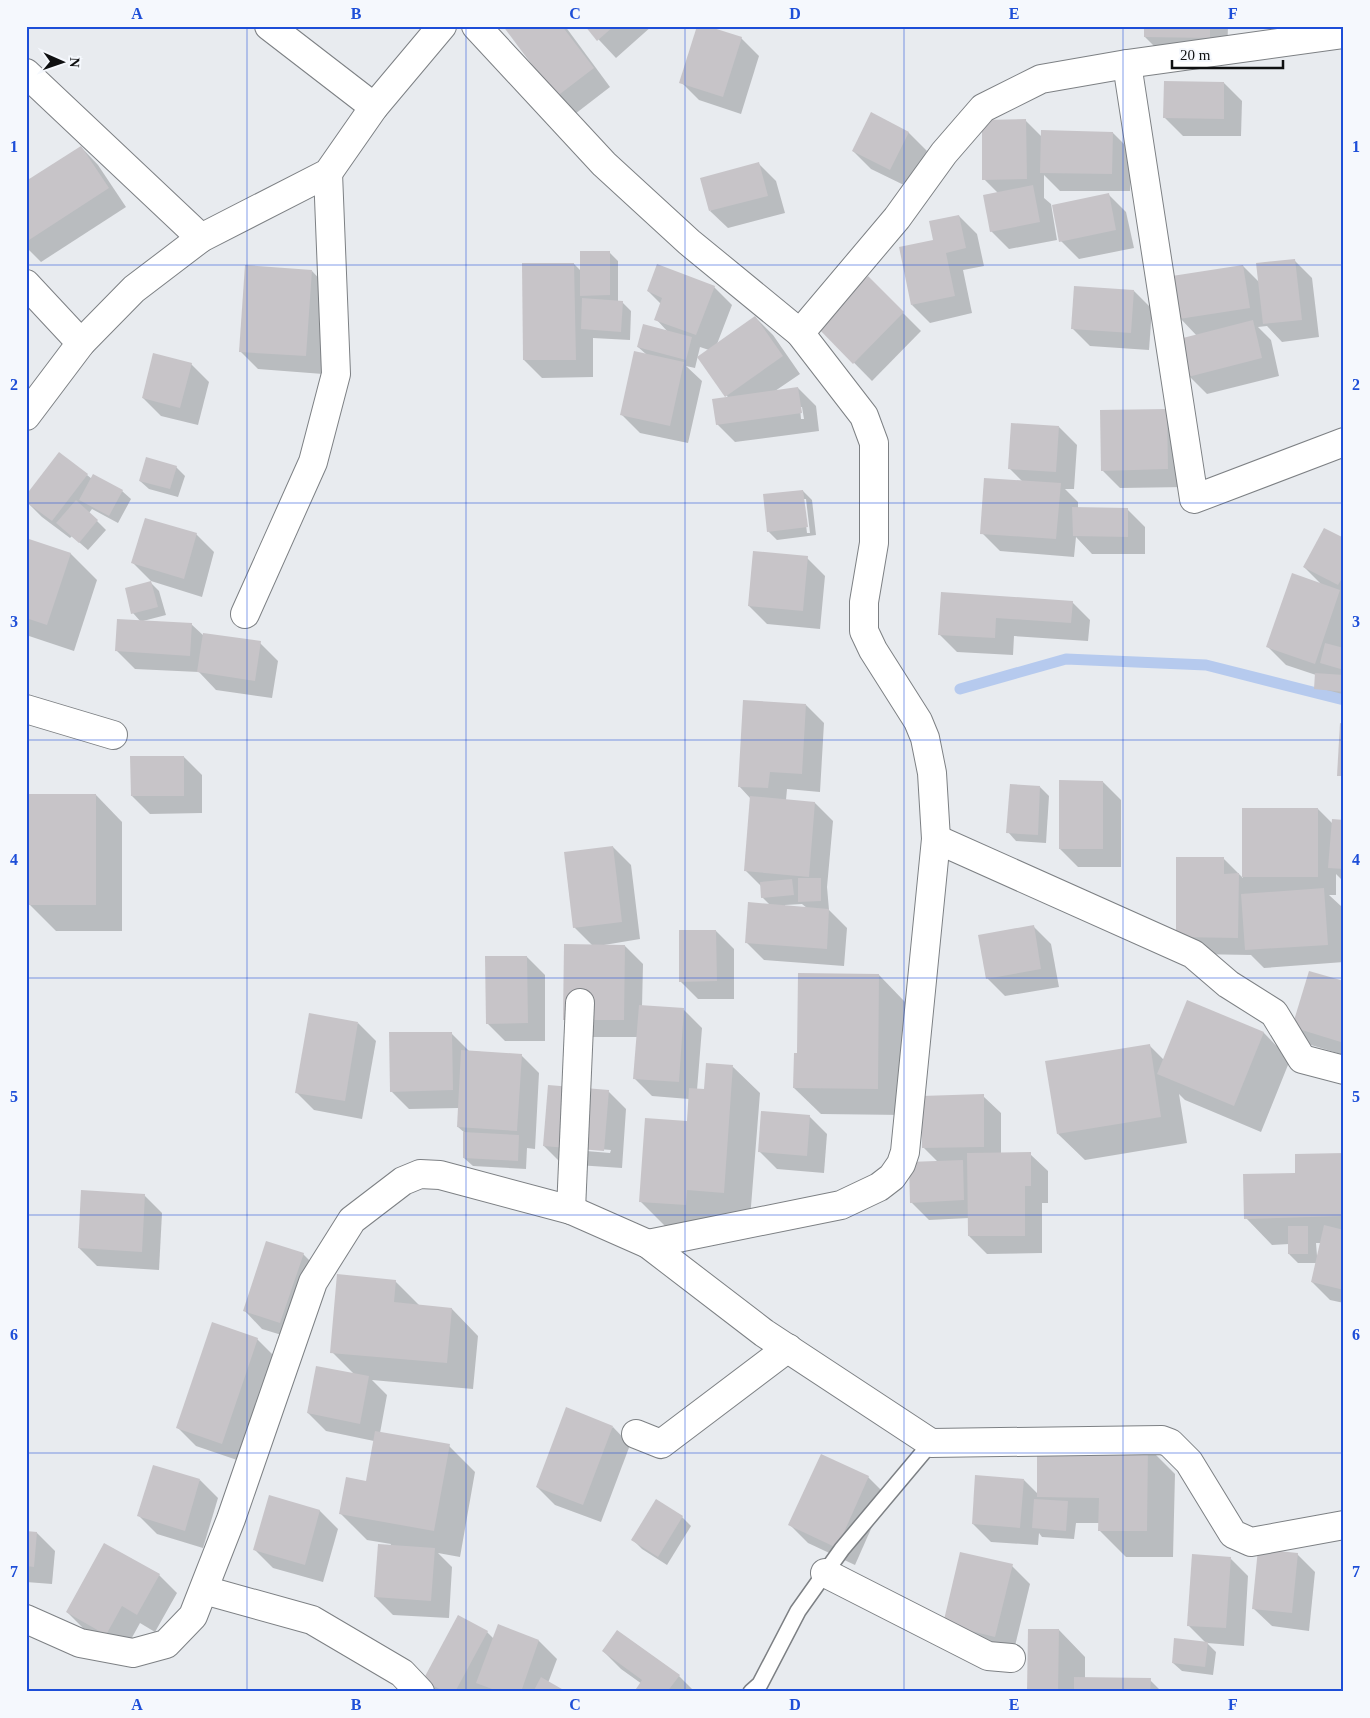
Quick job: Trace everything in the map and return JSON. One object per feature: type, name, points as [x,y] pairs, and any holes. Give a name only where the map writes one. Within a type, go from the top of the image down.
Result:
[{"type":"street","points":[[269,26],[374,107]]},
{"type":"street","points":[[26,416],[81,343],[134,288],[201,238],[328,173],[374,107],[442,26]]},
{"type":"street","points":[[476,26],[604,164],[689,242],[800,333],[864,416],[874,443],[874,543],[864,602],[864,631],[873,650],[909,703],[925,738],[932,773],[936,839],[908,1137],[901,1164],[892,1177],[879,1187],[841,1205],[648,1244]]},
{"type":"street","points":[[800,333],[897,218],[944,153],[983,108],[1040,80],[1127,64],[1344,34]]},
{"type":"street","points":[[1127,64],[1194,499],[1344,442]]},
{"type":"street","points":[[26,72],[201,238]]},
{"type":"street","points":[[245,614],[313,462],[336,374],[328,173]]},
{"type":"street","points":[[26,284],[81,343]]},
{"type":"street","points":[[26,709],[113,735]]},
{"type":"street","points":[[936,839],[1193,954],[1228,984],[1274,1013],[1302,1060],[1344,1070]]},
{"type":"street","points":[[571,1210],[580,1003]]},
{"type":"street","points":[[26,1619],[80,1643],[133,1653],[166,1644],[193,1616],[234,1510],[313,1282],[352,1220],[403,1181],[420,1174],[440,1174],[571,1210],[648,1244],[788,1348],[931,1443],[1162,1440],[1184,1455],[1233,1534],[1240,1538],[1251,1542],[1344,1525]]},
{"type":"street","points":[[636,1434],[661,1444],[788,1348]]},
{"type":"street","points":[[825,1573],[988,1656],[1011,1658]]},
{"type":"street","points":[[204,1590],[312,1620],[402,1673],[420,1692]]},
{"type":"lane","points":[[751,1692],[760,1684],[798,1611],[842,1549],[931,1443]]},
{"type":"building","points":[[503,26],[562,26],[594,68],[556,97]]},
{"type":"building","points":[[585,26],[614,26],[597,41]]},
{"type":"building","points":[[697,26],[707,26],[742,37],[723,97],[679,83]]},
{"type":"building","points":[[1144,26],[1210,26],[1210,38],[1144,37]]},
{"type":"building","points":[[1164,81],[1224,82],[1224,119],[1163,118]]},
{"type":"building","points":[[871,112],[909,132],[890,170],[852,151]]},
{"type":"building","points":[[1026,119],[1027,179],[982,180],[982,120]]},
{"type":"building","points":[[1041,130],[1113,132],[1112,174],[1040,173]]},
{"type":"building","points":[[81,146],[109,188],[26,242],[26,181]]},
{"type":"building","points":[[759,162],[768,196],[709,211],[700,178]]},
{"type":"building","points":[[1033,185],[1040,222],[990,232],[983,195]]},
{"type":"building","points":[[1109,193],[1116,230],[1059,242],[1052,205]]},
{"type":"building","points":[[959,215],[966,248],[946,253],[955,296],[911,305],[899,247],[933,240],[929,221]]},
{"type":"building","points":[[580,251],[610,251],[610,295],[580,296]]},
{"type":"building","points":[[1295,259],[1302,320],[1263,324],[1256,263]]},
{"type":"building","points":[[522,263],[574,263],[576,360],[523,360]]},
{"type":"building","points":[[657,264],[715,286],[696,335],[654,320],[662,298],[647,291]]},
{"type":"building","points":[[245,265],[312,270],[306,356],[239,352]]},
{"type":"building","points":[[1243,265],[1250,308],[1179,319],[1172,276]]},
{"type":"building","points":[[868,276],[904,312],[853,364],[817,327]]},
{"type":"building","points":[[1074,286],[1134,290],[1131,333],[1071,329]]},
{"type":"building","points":[[582,298],[623,301],[621,332],[581,329]]},
{"type":"building","points":[[755,316],[783,356],[725,397],[697,357]]},
{"type":"building","points":[[1253,320],[1262,358],[1188,377],[1179,339]]},
{"type":"building","points":[[643,324],[692,337],[686,360],[637,347]]},
{"type":"building","points":[[634,351],[684,362],[670,426],[620,415]]},
{"type":"building","points":[[153,353],[192,363],[180,408],[142,398]]},
{"type":"building","points":[[798,387],[802,413],[716,425],[712,399]]},
{"type":"building","points":[[1167,409],[1168,469],[1101,471],[1100,410]]},
{"type":"building","points":[[1011,423],[1059,426],[1056,472],[1008,469]]},
{"type":"building","points":[[59,452],[88,474],[52,521],[26,502],[26,495]]},
{"type":"building","points":[[146,457],[177,466],[170,489],[139,481]]},
{"type":"building","points":[[93,474],[123,490],[109,516],[79,500]]},
{"type":"building","points":[[984,478],[1061,483],[1056,539],[980,534]]},
{"type":"building","points":[[803,490],[808,527],[767,532],[763,494]]},
{"type":"building","points":[[76,500],[98,520],[79,543],[56,523]]},
{"type":"building","points":[[1072,507],[1128,508],[1128,537],[1073,536]]},
{"type":"building","points":[[145,518],[197,533],[184,579],[131,563]]},
{"type":"building","points":[[1324,528],[1344,538],[1344,575],[1338,585],[1303,567]]},
{"type":"building","points":[[26,538],[71,553],[47,625],[26,618]]},
{"type":"building","points":[[753,551],[808,556],[803,611],[748,606]]},
{"type":"building","points":[[1292,573],[1340,590],[1315,664],[1266,647]]},
{"type":"building","points":[[151,581],[158,607],[131,614],[125,588]]},
{"type":"building","points":[[941,592],[1073,601],[1071,623],[996,618],[995,638],[938,635]]},
{"type":"building","points":[[117,619],[192,623],[190,656],[115,651]]},
{"type":"building","points":[[203,633],[261,641],[255,681],[197,672]]},
{"type":"building","points":[[1325,643],[1344,648],[1344,670],[1320,663]]},
{"type":"building","points":[[1315,673],[1344,675],[1344,692],[1314,689]]},
{"type":"building","points":[[743,700],[806,704],[802,774],[770,772],[768,788],[738,787]]},
{"type":"building","points":[[1340,723],[1344,724],[1344,776],[1337,776]]},
{"type":"building","points":[[130,756],[184,756],[184,796],[131,796]]},
{"type":"building","points":[[1059,780],[1103,781],[1103,849],[1059,849]]},
{"type":"building","points":[[1010,784],[1040,786],[1038,835],[1006,833]]},
{"type":"building","points":[[29,794],[96,794],[96,905],[28,905]]},
{"type":"building","points":[[750,796],[815,802],[809,877],[744,871]]},
{"type":"building","points":[[1242,808],[1318,808],[1318,877],[1242,877]]},
{"type":"building","points":[[1332,819],[1344,820],[1344,869],[1328,868]]},
{"type":"building","points":[[613,846],[622,922],[573,928],[564,852]]},
{"type":"building","points":[[1176,857],[1224,857],[1224,874],[1239,873],[1238,938],[1176,937]]},
{"type":"building","points":[[798,878],[821,878],[821,901],[798,902]]},
{"type":"building","points":[[792,879],[794,895],[761,898],[760,882]]},
{"type":"building","points":[[1324,888],[1328,945],[1245,950],[1241,894]]},
{"type":"building","points":[[748,902],[829,909],[827,949],[745,943]]},
{"type":"building","points":[[1034,925],[1041,969],[986,979],[978,935]]},
{"type":"building","points":[[679,930],[716,930],[717,981],[679,982]]},
{"type":"building","points":[[564,944],[625,945],[624,1020],[563,1020]]},
{"type":"building","points":[[485,956],[527,956],[528,1023],[486,1024]]},
{"type":"building","points":[[1309,971],[1344,981],[1344,1043],[1292,1027]]},
{"type":"building","points":[[798,973],[879,974],[878,1089],[793,1088],[794,1053],[797,1053]]},
{"type":"building","points":[[1187,1000],[1264,1032],[1234,1106],[1157,1074]]},
{"type":"building","points":[[639,1005],[684,1008],[679,1082],[633,1079]]},
{"type":"building","points":[[309,1013],[358,1022],[345,1101],[295,1093]]},
{"type":"building","points":[[389,1032],[452,1032],[453,1090],[390,1092]]},
{"type":"building","points":[[1150,1044],[1161,1117],[1057,1134],[1045,1061]]},
{"type":"building","points":[[461,1050],[522,1054],[517,1131],[457,1127]]},
{"type":"building","points":[[706,1063],[733,1065],[724,1193],[687,1190],[686,1205],[639,1202],[645,1118],[687,1121],[689,1088],[704,1089]]},
{"type":"building","points":[[548,1085],[609,1090],[604,1151],[543,1146]]},
{"type":"building","points":[[984,1094],[984,1147],[922,1148],[921,1096]]},
{"type":"building","points":[[761,1111],[810,1115],[807,1156],[758,1152]]},
{"type":"building","points":[[463,1132],[519,1135],[518,1161],[463,1158]]},
{"type":"building","points":[[1031,1152],[1031,1186],[1025,1186],[1025,1236],[968,1236],[967,1153]]},
{"type":"building","points":[[1344,1153],[1344,1216],[1244,1219],[1243,1174],[1295,1173],[1295,1154]]},
{"type":"building","points":[[963,1160],[964,1200],[910,1203],[909,1162]]},
{"type":"building","points":[[81,1190],[145,1194],[142,1252],[78,1248]]},
{"type":"building","points":[[1324,1225],[1344,1230],[1344,1290],[1311,1282]]},
{"type":"building","points":[[1288,1226],[1308,1226],[1308,1254],[1288,1254]]},
{"type":"building","points":[[266,1241],[304,1253],[280,1323],[243,1311]]},
{"type":"building","points":[[337,1274],[396,1280],[394,1302],[452,1308],[447,1363],[330,1353]]},
{"type":"building","points":[[212,1322],[258,1338],[222,1444],[176,1428]]},
{"type":"building","points":[[316,1366],[369,1376],[360,1424],[307,1413]]},
{"type":"building","points":[[566,1407],[613,1426],[583,1505],[536,1487]]},
{"type":"building","points":[[375,1431],[450,1444],[434,1531],[339,1514],[346,1477],[366,1481]]},
{"type":"building","points":[[1037,1445],[1148,1446],[1147,1531],[1098,1531],[1099,1498],[1037,1497]]},
{"type":"building","points":[[821,1454],[869,1476],[837,1548],[788,1525]]},
{"type":"building","points":[[153,1465],[200,1479],[185,1531],[137,1516]]},
{"type":"building","points":[[975,1475],[1024,1479],[1020,1528],[972,1524]]},
{"type":"building","points":[[269,1495],[320,1510],[305,1565],[253,1550]]},
{"type":"building","points":[[656,1499],[683,1516],[658,1557],[631,1540]]},
{"type":"building","points":[[1034,1499],[1068,1501],[1066,1531],[1032,1528]]},
{"type":"building","points":[[26,1531],[37,1532],[34,1567],[26,1566]]},
{"type":"building","points":[[104,1543],[160,1574],[137,1615],[122,1606],[106,1635],[66,1612]]},
{"type":"building","points":[[378,1544],[435,1548],[431,1601],[374,1597]]},
{"type":"building","points":[[1258,1549],[1298,1553],[1292,1613],[1252,1609]]},
{"type":"building","points":[[960,1552],[1013,1564],[995,1637],[943,1624]]},
{"type":"building","points":[[1192,1554],[1231,1557],[1226,1628],[1187,1626]]},
{"type":"building","points":[[458,1615],[488,1631],[455,1692],[445,1692],[423,1680]]},
{"type":"building","points":[[498,1624],[539,1640],[521,1692],[500,1692],[476,1683]]},
{"type":"building","points":[[1028,1629],[1059,1629],[1058,1692],[1027,1692]]},
{"type":"building","points":[[617,1630],[680,1675],[667,1692],[634,1692],[642,1680],[602,1651]]},
{"type":"building","points":[[1174,1638],[1208,1642],[1205,1667],[1172,1663]]},
{"type":"building","points":[[541,1677],[567,1692],[533,1692]]},
{"type":"building","points":[[1074,1677],[1151,1678],[1150,1692],[1074,1692]]},
{"type":"waterway","points":[[960,689],[1066,659],[1206,665],[1344,700]]}]
